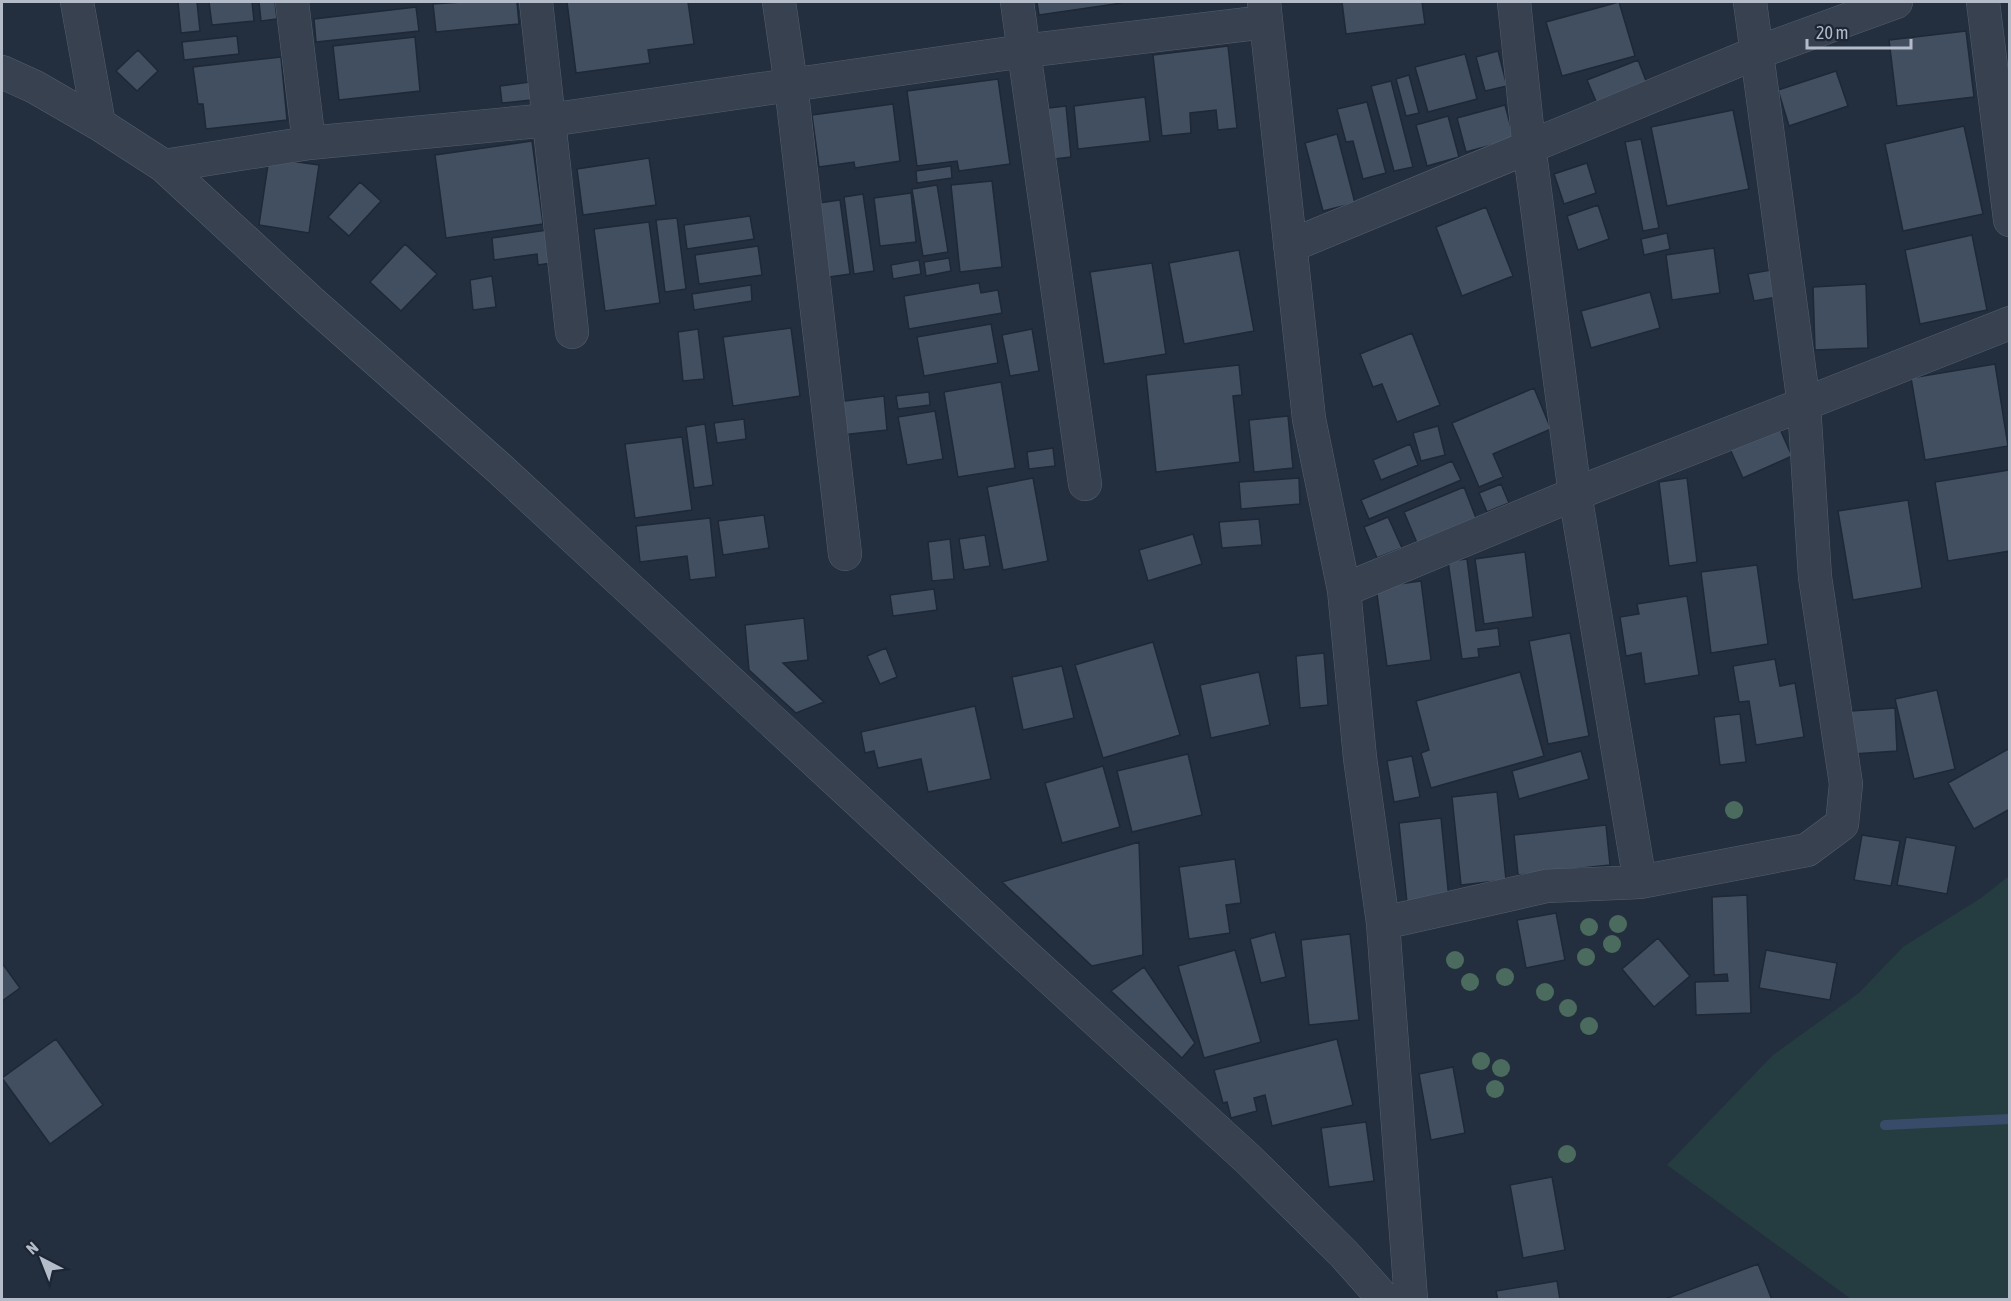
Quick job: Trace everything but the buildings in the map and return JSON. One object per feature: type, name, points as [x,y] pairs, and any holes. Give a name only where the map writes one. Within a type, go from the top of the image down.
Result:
[{"type":"street","points":[[77,2],[99,123]]},
{"type":"street","points":[[292,2],[309,143]]},
{"type":"street","points":[[536,2],[572,332]]},
{"type":"street","points":[[779,2],[845,554]]},
{"type":"street","points":[[1017,2],[1085,484]]},
{"type":"street","points":[[1514,2],[1529,146],[1575,494],[1640,882]]},
{"type":"street","points":[[1383,923],[1547,886],[1640,882],[1807,850],[1842,824],[1846,784],[1815,577],[1804,405],[1750,2]]},
{"type":"street","points":[[1290,246],[1756,53],[1896,2]]},
{"type":"street","points":[[1983,2],[2010,220]]},
{"type":"street","points":[[164,166],[309,143],[549,120],[1024,51],[1264,12],[1309,419],[1344,590],[1360,758],[1383,923],[1411,1299]]},
{"type":"street","points":[[2,72],[35,87],[99,123],[164,166],[311,302],[499,468],[1248,1159],[1344,1254],[1385,1299]]},
{"type":"street","points":[[1344,590],[1575,494],[2010,323]]},
{"type":"green space","points":[[2009,876],[2009,1299],[1851,1299],[1667,1165],[1773,1055],[1859,993],[1903,947],[1981,898]]},
{"type":"waterway","points":[[1885,1125],[2010,1119]]}]
